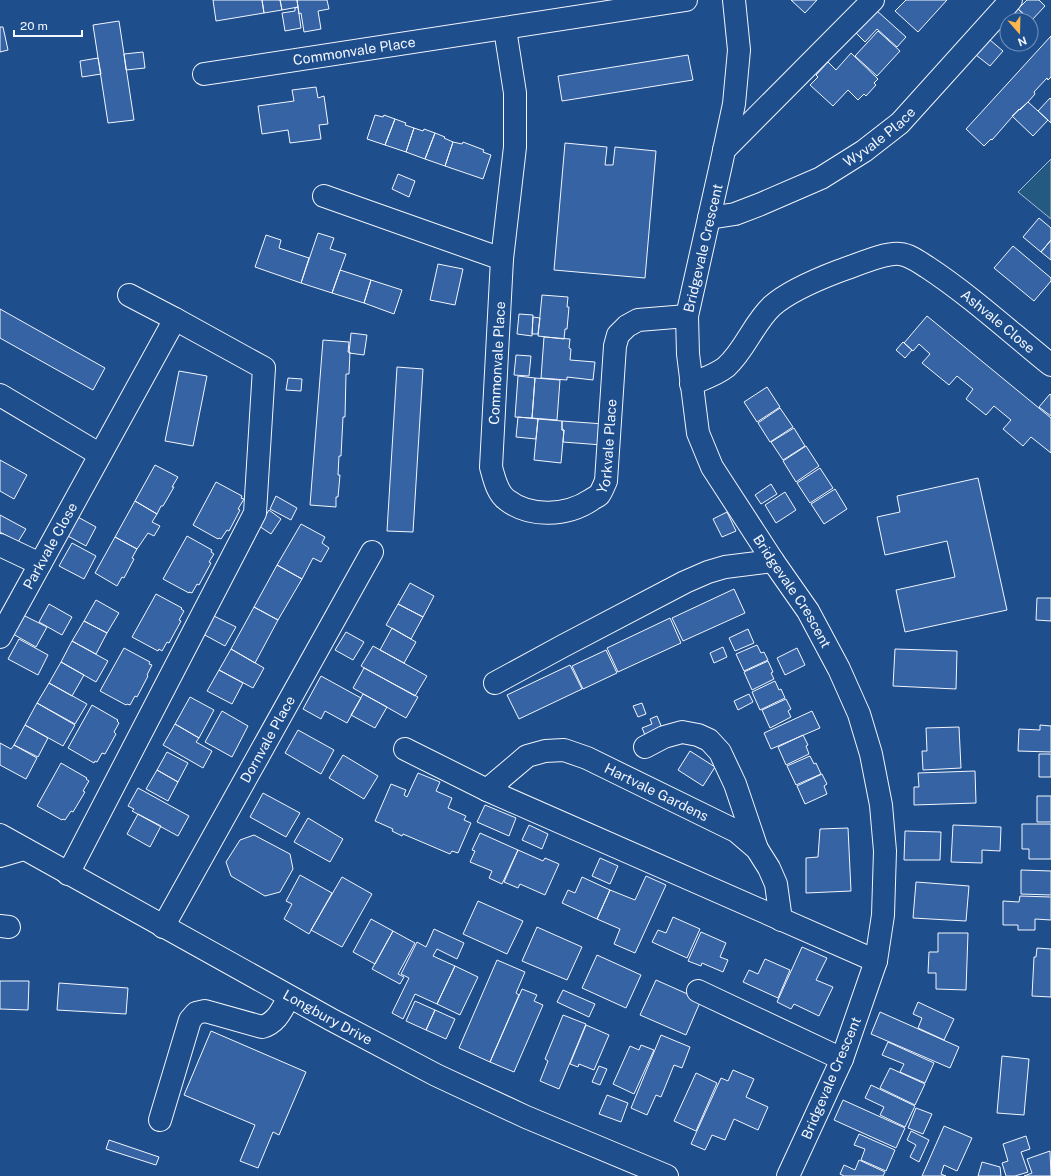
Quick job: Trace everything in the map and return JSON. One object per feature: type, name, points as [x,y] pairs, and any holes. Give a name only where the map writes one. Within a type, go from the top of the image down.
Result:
[{"type":"street","name":"Commonvale Place","points":[[204,74],[686,0]]},
{"type":"street","name":"Bridgevale Crescent","points":[[734,0],[739,50],[734,104],[687,316],[688,354],[698,433],[712,467],[773,561],[808,611],[839,669],[859,714],[871,754],[881,805],[885,851],[883,915],[876,961],[842,1059],[788,1176]]},
{"type":"street","points":[[724,150],[873,0]]},
{"type":"street","name":"Wyvale Place","points":[[709,218],[735,214],[788,193],[821,178],[864,151],[900,123],[1011,0]]},
{"type":"street","name":"Commonvale Place","points":[[491,467],[502,259],[515,147],[516,126],[515,93],[504,29]]},
{"type":"street","points":[[324,196],[502,259]]},
{"type":"street","name":"Ashvale Close","points":[[691,384],[718,373],[734,359],[756,326],[772,306],[794,291],[832,274],[883,256],[900,254],[912,258],[944,279],[1051,365]]},
{"type":"street","points":[[68,874],[255,514],[264,368],[129,295]]},
{"type":"street","name":"Yorkvale Place","points":[[491,467],[496,485],[506,499],[522,509],[540,512],[565,512],[586,503],[599,494],[606,481],[615,346],[618,336],[627,326],[638,320],[687,316]]},
{"type":"street","name":"Parkvale Close","points":[[0,637],[99,454],[175,319]]},
{"type":"street","points":[[0,395],[99,454]]},
{"type":"street","points":[[0,545],[40,564]]},
{"type":"street","name":"Dornvale Place","points":[[163,927],[372,552]]},
{"type":"street","points":[[495,684],[584,635],[708,572],[725,567],[773,561]]},
{"type":"street","points":[[645,747],[664,737],[682,732],[698,735],[709,740],[720,752],[732,778],[758,849]]},
{"type":"street","points":[[404,749],[487,790],[876,961]]},
{"type":"street","name":"Hartvale Gardens","points":[[487,790],[527,756],[545,751],[564,750],[587,758],[736,831],[758,849],[776,884],[781,920]]},
{"type":"street","name":"Longbury Drive","points":[[0,836],[289,997],[436,1075],[526,1117],[662,1175]]},
{"type":"street","points":[[0,856],[24,848]]},
{"type":"street","points":[[698,991],[842,1059]]},
{"type":"street","points":[[160,1120],[190,1020],[196,1013],[205,1011],[262,1027],[276,1021],[289,997]]},
{"type":"shaded area","points":[[1051,159],[1051,219],[1018,192]]},
{"type":"building","points":[[213,0],[262,0],[264,13],[216,21]]},
{"type":"building","points":[[262,0],[280,0],[282,10],[264,13]]},
{"type":"building","points":[[280,0],[297,0],[298,7],[282,10]]},
{"type":"building","points":[[297,0],[327,0],[329,9],[318,11],[321,29],[304,32]]},
{"type":"building","points":[[791,0],[817,0],[805,13]]},
{"type":"building","points":[[906,0],[947,0],[918,32],[895,11]]},
{"type":"building","points":[[1027,0],[1039,0],[1045,6],[1039,12],[1021,12],[1018,9]]},
{"type":"building","points":[[298,7],[301,28],[285,31],[282,13],[295,11],[295,8]]},
{"type":"building","points":[[1017,8],[1021,12],[1014,12]]},
{"type":"building","points":[[876,10],[906,37],[897,47],[877,29],[865,42],[855,32]]},
{"type":"building","points":[[119,21],[134,120],[108,123],[93,25]]},
{"type":"building","points":[[0,27],[3,27],[8,50],[0,52]]},
{"type":"building","points":[[878,31],[900,51],[877,76],[855,56]]},
{"type":"building","points":[[1051,36],[1051,77],[1048,80],[1047,78],[1034,92],[1035,94],[1028,102],[1020,110],[1019,109],[992,140],[991,139],[984,146],[966,129],[1036,52],[1039,52],[1039,49]]},
{"type":"building","points":[[990,40],[999,48],[999,52],[1002,52],[990,66],[976,55]]},
{"type":"building","points":[[143,52],[145,68],[126,70],[124,54]]},
{"type":"building","points":[[851,53],[878,79],[874,83],[876,85],[866,96],[864,94],[858,100],[848,90],[833,106],[810,85],[818,77],[816,75],[828,62],[836,70]]},
{"type":"building","points":[[688,55],[693,80],[562,101],[558,76]]},
{"type":"building","points":[[98,58],[101,74],[82,77],[80,61]]},
{"type":"building","points":[[316,87],[318,98],[324,96],[328,124],[319,125],[321,139],[290,143],[288,130],[262,134],[258,106],[294,101],[292,90]]},
{"type":"building","points":[[1050,98],[1051,99],[1051,123],[1038,111]]},
{"type":"building","points":[[1028,102],[1048,120],[1033,136],[1012,116]]},
{"type":"building","points":[[375,115],[383,117],[384,115],[395,119],[385,145],[367,139]]},
{"type":"building","points":[[395,119],[414,128],[406,152],[385,145]]},
{"type":"building","points":[[414,128],[423,131],[424,129],[435,133],[425,159],[406,152]]},
{"type":"building","points":[[435,133],[453,142],[445,166],[425,159]]},
{"type":"building","points":[[453,142],[462,144],[463,142],[484,150],[483,152],[491,155],[483,179],[445,166]]},
{"type":"building","points":[[565,143],[607,147],[605,165],[613,165],[615,147],[656,151],[645,278],[554,270]]},
{"type":"building","points":[[398,174],[415,181],[409,197],[392,189]]},
{"type":"building","points":[[1039,218],[1051,228],[1051,240],[1041,252],[1023,237]]},
{"type":"building","points":[[318,233],[334,238],[330,249],[346,254],[332,293],[301,283]]},
{"type":"building","points":[[266,235],[281,240],[279,248],[309,258],[301,283],[255,267]]},
{"type":"building","points":[[1051,240],[1051,260],[1041,252]]},
{"type":"building","points":[[1013,246],[1051,278],[1051,281],[1034,301],[994,268]]},
{"type":"building","points":[[438,264],[463,269],[455,305],[430,300]]},
{"type":"building","points":[[340,270],[371,280],[364,303],[332,293]]},
{"type":"building","points":[[371,280],[402,290],[394,314],[364,303]]},
{"type":"building","points":[[542,295],[568,297],[567,307],[569,307],[567,329],[565,329],[564,339],[538,336]]},
{"type":"building","points":[[0,309],[105,368],[93,390],[0,338]]},
{"type":"building","points":[[519,314],[533,315],[532,336],[517,334]]},
{"type":"building","points":[[927,316],[1051,418],[1051,453],[1031,437],[1023,446],[1003,429],[1011,420],[994,406],[986,415],[966,399],[973,389],[957,376],[949,385],[922,363],[930,354],[919,344],[913,351],[904,343]]},
{"type":"building","points":[[533,317],[540,318],[538,334],[532,334]]},
{"type":"building","points":[[351,333],[367,335],[364,355],[349,353]]},
{"type":"building","points":[[544,337],[570,339],[570,360],[595,362],[593,380],[567,377],[567,380],[541,378]]},
{"type":"building","points":[[323,340],[349,342],[348,352],[350,352],[349,374],[346,374],[345,417],[343,417],[341,456],[339,456],[338,475],[340,475],[338,497],[336,497],[336,507],[310,505]]},
{"type":"building","points":[[903,342],[912,350],[905,358],[896,350]]},
{"type":"building","points":[[516,355],[531,356],[529,376],[514,375]]},
{"type":"building","points":[[397,367],[423,369],[413,532],[387,531]]},
{"type":"building","points":[[179,371],[207,376],[193,446],[165,441]]},
{"type":"building","points":[[518,376],[535,378],[532,418],[515,417]]},
{"type":"building","points":[[288,378],[302,379],[301,391],[286,390]]},
{"type":"building","points":[[535,378],[560,380],[557,420],[532,418]]},
{"type":"building","points":[[767,387],[780,407],[757,422],[744,402]]},
{"type":"building","points":[[1050,394],[1051,395],[1051,416],[1039,407]]},
{"type":"building","points":[[780,408],[793,427],[770,442],[758,423]]},
{"type":"building","points":[[518,417],[538,419],[536,439],[516,437]]},
{"type":"building","points":[[538,419],[562,421],[562,430],[564,430],[561,463],[534,460]]},
{"type":"building","points":[[562,421],[604,424],[602,445],[563,442],[564,430],[562,430]]},
{"type":"building","points":[[794,428],[805,446],[783,460],[771,442]]},
{"type":"building","points":[[806,446],[819,466],[796,482],[783,461]]},
{"type":"building","points":[[0,460],[27,475],[14,499],[0,491]]},
{"type":"building","points":[[155,465],[178,477],[172,487],[174,487],[157,514],[135,501]]},
{"type":"building","points":[[820,468],[833,488],[810,503],[797,483]]},
{"type":"building","points":[[978,478],[1007,610],[905,632],[896,590],[955,577],[947,541],[885,555],[877,517],[900,512],[897,496]]},
{"type":"building","points":[[216,482],[242,496],[241,498],[244,499],[229,531],[227,530],[221,539],[218,539],[193,525]]},
{"type":"building","points":[[771,484],[777,494],[761,504],[755,495]]},
{"type":"building","points":[[835,489],[847,509],[824,524],[811,504]]},
{"type":"building","points":[[785,492],[796,510],[776,523],[765,505]]},
{"type":"building","points":[[276,496],[297,508],[291,520],[270,509]]},
{"type":"building","points":[[135,501],[157,514],[152,522],[160,526],[154,536],[148,533],[137,549],[115,537]]},
{"type":"building","points":[[269,510],[281,519],[271,534],[259,526]]},
{"type":"building","points":[[727,512],[736,531],[722,537],[713,519]]},
{"type":"building","points":[[0,515],[26,529],[18,542],[0,532]]},
{"type":"building","points":[[76,516],[96,527],[86,546],[66,535]]},
{"type":"building","points":[[301,524],[325,537],[322,543],[329,548],[321,562],[313,558],[302,579],[277,565]]},
{"type":"building","points":[[187,536],[212,550],[211,552],[214,554],[209,562],[211,563],[199,585],[197,584],[192,593],[189,593],[163,579]]},
{"type":"building","points":[[115,537],[137,549],[132,558],[134,559],[124,578],[122,577],[117,586],[95,573]]},
{"type":"building","points":[[72,543],[96,556],[84,579],[59,566]]},
{"type":"building","points":[[277,565],[302,579],[278,620],[254,607]]},
{"type":"building","points":[[410,583],[434,596],[423,617],[398,604]]},
{"type":"building","points":[[734,589],[745,613],[683,641],[672,618]]},
{"type":"building","points":[[156,594],[182,608],[181,609],[184,611],[179,620],[181,621],[169,643],[167,642],[162,651],[159,649],[158,651],[132,637]]},
{"type":"building","points":[[1037,598],[1051,598],[1051,621],[1036,620]]},
{"type":"building","points":[[96,600],[119,613],[107,633],[84,621]]},
{"type":"building","points":[[49,604],[72,617],[62,635],[39,622]]},
{"type":"building","points":[[398,604],[423,617],[411,639],[386,625]]},
{"type":"building","points":[[254,607],[278,620],[255,663],[231,649]]},
{"type":"building","points":[[23,615],[47,627],[36,647],[13,634]]},
{"type":"building","points":[[214,616],[236,627],[225,646],[203,634]]},
{"type":"building","points":[[670,618],[681,643],[618,672],[607,648]]},
{"type":"building","points":[[84,621],[107,633],[96,654],[72,641]]},
{"type":"building","points":[[392,628],[416,642],[404,663],[380,650]]},
{"type":"building","points":[[748,629],[754,643],[735,651],[729,638]]},
{"type":"building","points":[[346,632],[364,642],[353,660],[335,650]]},
{"type":"building","points":[[19,639],[48,655],[38,675],[8,659]]},
{"type":"building","points":[[72,641],[108,661],[96,682],[61,662]]},
{"type":"building","points":[[757,645],[761,653],[764,652],[768,660],[744,671],[736,654]]},
{"type":"building","points":[[373,646],[427,676],[415,696],[361,666]]},
{"type":"building","points":[[723,647],[727,657],[714,663],[710,653]]},
{"type":"building","points":[[124,648],[150,662],[149,664],[152,665],[137,697],[135,696],[130,705],[126,705],[100,691]]},
{"type":"building","points":[[797,648],[805,665],[785,675],[777,658]]},
{"type":"building","points":[[231,649],[264,668],[253,688],[219,670]]},
{"type":"building","points":[[895,649],[957,651],[956,689],[893,686]]},
{"type":"building","points":[[606,650],[617,673],[583,689],[572,666]]},
{"type":"building","points":[[768,661],[773,672],[771,673],[774,679],[752,690],[744,672]]},
{"type":"building","points":[[61,662],[84,675],[72,696],[49,683]]},
{"type":"building","points":[[570,665],[582,689],[519,719],[507,695]]},
{"type":"building","points":[[364,668],[418,697],[406,718],[353,688]]},
{"type":"building","points":[[219,670],[243,683],[232,704],[207,691]]},
{"type":"building","points":[[321,676],[361,698],[347,723],[325,711],[321,719],[303,709]]},
{"type":"building","points":[[775,681],[785,698],[760,710],[752,692]]},
{"type":"building","points":[[49,683],[87,704],[75,724],[37,703]]},
{"type":"building","points":[[363,694],[387,707],[375,728],[351,715]]},
{"type":"building","points":[[749,694],[753,702],[738,710],[734,701]]},
{"type":"building","points":[[190,697],[214,710],[199,738],[175,724]]},
{"type":"building","points":[[786,699],[791,709],[788,711],[791,717],[770,728],[762,710]]},
{"type":"building","points":[[37,703],[75,725],[63,746],[25,725]]},
{"type":"building","points":[[642,703],[646,714],[638,717],[633,706]]},
{"type":"building","points":[[92,705],[118,720],[117,721],[119,723],[114,732],[116,734],[105,754],[102,753],[97,762],[95,761],[94,763],[68,748]]},
{"type":"building","points":[[222,711],[248,726],[232,757],[205,742]]},
{"type":"building","points":[[812,711],[820,728],[771,749],[764,733]]},
{"type":"building","points":[[657,716],[662,728],[645,735],[642,728],[652,724],[650,719]]},
{"type":"building","points":[[175,724],[199,738],[196,742],[212,751],[203,768],[163,745]]},
{"type":"building","points":[[25,725],[48,738],[38,757],[14,745]]},
{"type":"building","points":[[1040,725],[1051,726],[1051,752],[1018,751],[1019,729],[1040,730]]},
{"type":"building","points":[[959,727],[961,768],[923,770],[922,751],[927,751],[926,728]]},
{"type":"building","points":[[298,730],[334,750],[321,774],[285,753]]},
{"type":"building","points":[[803,735],[808,745],[806,746],[809,754],[786,765],[778,747]]},
{"type":"building","points":[[0,743],[11,749],[14,745],[37,758],[26,779],[0,765]]},
{"type":"building","points":[[690,751],[715,767],[703,786],[678,770]]},
{"type":"building","points":[[167,752],[188,763],[178,782],[157,770]]},
{"type":"building","points":[[1039,754],[1051,754],[1051,777],[1039,777]]},
{"type":"building","points":[[343,755],[378,776],[364,799],[329,778]]},
{"type":"building","points":[[810,756],[814,764],[816,763],[821,774],[796,785],[787,766]]},
{"type":"building","points":[[61,763],[87,778],[86,779],[89,781],[83,791],[85,792],[73,812],[71,811],[65,820],[62,820],[37,806]]},
{"type":"building","points":[[157,770],[178,782],[168,801],[146,789]]},
{"type":"building","points":[[975,771],[976,803],[914,805],[914,787],[919,787],[918,773]]},
{"type":"building","points":[[418,773],[440,782],[436,791],[452,798],[448,808],[466,816],[464,820],[471,823],[458,853],[452,851],[450,854],[403,834],[402,836],[392,831],[393,829],[375,821],[391,784],[406,790],[404,795],[407,797]]},
{"type":"building","points":[[822,774],[827,784],[824,786],[827,794],[805,804],[797,786]]},
{"type":"building","points":[[138,788],[189,816],[178,836],[132,811],[134,809],[128,806]]},
{"type":"building","points":[[263,793],[300,813],[286,837],[250,817]]},
{"type":"building","points":[[1037,796],[1051,796],[1051,822],[1037,822]]},
{"type":"building","points":[[485,805],[516,818],[509,836],[477,822]]},
{"type":"building","points":[[138,814],[161,826],[150,847],[127,834]]},
{"type":"building","points":[[308,818],[343,839],[330,862],[294,842]]},
{"type":"building","points":[[1022,824],[1051,824],[1051,859],[1029,859],[1029,849],[1022,849]]},
{"type":"building","points":[[529,825],[548,834],[542,849],[522,840]]},
{"type":"building","points":[[953,825],[1001,827],[1000,851],[982,850],[982,863],[951,862]]},
{"type":"building","points":[[848,828],[851,891],[806,893],[806,858],[818,857],[820,829]]},
{"type":"building","points":[[905,831],[941,832],[940,860],[904,860]]},
{"type":"building","points":[[480,833],[518,850],[502,884],[489,878],[492,871],[470,862],[475,851],[472,850]]},
{"type":"building","points":[[254,835],[290,854],[293,869],[280,892],[265,896],[231,876],[226,862],[240,840]]},
{"type":"building","points":[[518,850],[543,861],[545,858],[559,864],[545,895],[520,884],[518,888],[504,882]]},
{"type":"building","points":[[600,858],[618,866],[610,884],[592,876]]},
{"type":"building","points":[[1021,870],[1051,871],[1051,895],[1021,894]]},
{"type":"building","points":[[300,875],[332,893],[309,934],[284,919],[292,904],[286,901]]},
{"type":"building","points":[[646,876],[666,885],[635,953],[614,944],[620,929],[597,919],[610,890],[635,900]]},
{"type":"building","points":[[342,877],[372,894],[342,947],[311,930]]},
{"type":"building","points":[[582,877],[610,890],[597,919],[562,903],[568,890],[575,893]]},
{"type":"building","points":[[916,882],[969,886],[966,921],[913,918]]},
{"type":"building","points":[[1020,896],[1051,897],[1051,920],[1035,919],[1035,930],[1018,930],[1018,925],[1003,925],[1003,901],[1019,902]]},
{"type":"building","points":[[478,901],[523,921],[507,954],[463,934]]},
{"type":"building","points":[[673,917],[700,929],[687,958],[652,942],[658,930],[666,933]]},
{"type":"building","points":[[371,919],[393,931],[375,964],[353,952]]},
{"type":"building","points":[[537,927],[582,947],[567,980],[522,961]]},
{"type":"building","points":[[434,929],[464,943],[457,959],[437,949],[433,956],[455,966],[437,1004],[415,994],[403,1019],[392,1013],[409,978],[401,974],[417,942],[426,947]]},
{"type":"building","points":[[393,931],[415,943],[398,974],[404,977],[400,984],[372,969]]},
{"type":"building","points":[[701,932],[726,943],[720,957],[728,960],[723,972],[702,963],[701,966],[688,961]]},
{"type":"building","points":[[938,933],[968,933],[966,990],[936,989],[936,973],[928,973],[929,952],[938,952]]},
{"type":"building","points":[[802,947],[827,958],[816,980],[833,987],[819,1016],[794,1004],[791,1009],[777,1002]]},
{"type":"building","points":[[1037,948],[1051,949],[1051,997],[1032,996],[1034,957],[1036,957]]},
{"type":"building","points":[[597,955],[641,975],[626,1008],[582,988]]},
{"type":"building","points":[[765,959],[790,970],[778,998],[743,982],[749,970],[758,974]]},
{"type":"building","points":[[497,960],[525,972],[516,993],[519,995],[490,1062],[459,1048]]},
{"type":"building","points":[[455,966],[478,977],[460,1015],[437,1004]]},
{"type":"building","points":[[656,980],[701,1000],[686,1035],[640,1015]]},
{"type":"building","points":[[0,981],[29,981],[28,1010],[0,1009]]},
{"type":"building","points":[[59,983],[128,988],[126,1014],[57,1010]]},
{"type":"building","points":[[522,989],[537,995],[534,1001],[543,1005],[514,1072],[490,1062]]},
{"type":"building","points":[[563,990],[595,1004],[589,1017],[557,1002]]},
{"type":"building","points":[[415,1001],[435,1010],[426,1030],[406,1021]]},
{"type":"building","points":[[918,1002],[954,1019],[944,1040],[918,1028],[922,1018],[913,1014]]},
{"type":"building","points":[[435,1010],[455,1019],[446,1039],[426,1030]]},
{"type":"building","points":[[880,1012],[959,1047],[950,1068],[871,1034]]},
{"type":"building","points":[[563,1015],[586,1024],[559,1089],[540,1081],[548,1061],[545,1059]]},
{"type":"building","points":[[586,1025],[609,1035],[594,1070],[579,1064],[578,1067],[570,1064]]},
{"type":"building","points":[[211,1031],[306,1072],[279,1135],[273,1132],[258,1168],[240,1161],[255,1125],[184,1095]]},
{"type":"building","points":[[661,1035],[690,1047],[682,1068],[674,1065],[661,1097],[656,1095],[647,1115],[631,1108]]},
{"type":"building","points":[[888,1042],[934,1063],[925,1083],[900,1072],[904,1064],[882,1055]]},
{"type":"building","points":[[641,1045],[654,1050],[634,1094],[613,1084],[630,1046],[639,1050]]},
{"type":"building","points":[[1002,1056],[1029,1059],[1024,1115],[997,1113]]},
{"type":"building","points":[[599,1066],[607,1069],[600,1085],[592,1082]]},
{"type":"building","points":[[890,1068],[925,1084],[915,1105],[880,1088]]},
{"type":"building","points":[[733,1070],[754,1079],[746,1097],[768,1107],[758,1130],[734,1119],[725,1140],[712,1135],[705,1150],[691,1144],[721,1078],[728,1081]]},
{"type":"building","points":[[696,1073],[717,1083],[696,1131],[674,1121]]},
{"type":"building","points":[[871,1085],[915,1106],[905,1127],[880,1115],[884,1107],[865,1098]]},
{"type":"building","points":[[607,1095],[628,1103],[621,1122],[599,1114]]},
{"type":"building","points":[[843,1100],[905,1128],[896,1148],[834,1120]]},
{"type":"building","points":[[916,1108],[932,1114],[923,1134],[908,1128]]},
{"type":"building","points":[[944,1126],[972,1138],[957,1171],[944,1165],[941,1174],[946,1176],[922,1176]]},
{"type":"building","points":[[911,1131],[929,1140],[919,1162],[910,1157],[916,1145],[907,1140]]},
{"type":"building","points":[[859,1134],[895,1150],[886,1171],[861,1160],[865,1149],[854,1145]]},
{"type":"building","points":[[1026,1136],[1030,1149],[1021,1152],[1028,1172],[1015,1176],[1006,1176],[1002,1163],[1008,1161],[1003,1144]]},
{"type":"building","points":[[109,1140],[159,1157],[156,1165],[106,1149]]},
{"type":"building","points":[[1050,1151],[1051,1176],[1024,1176],[1032,1173],[1027,1159]]},
{"type":"building","points":[[859,1160],[885,1172],[883,1176],[844,1176],[840,1174],[844,1165],[855,1170]]},
{"type":"building","points":[[982,1162],[1000,1167],[1001,1176],[978,1176]]}]
